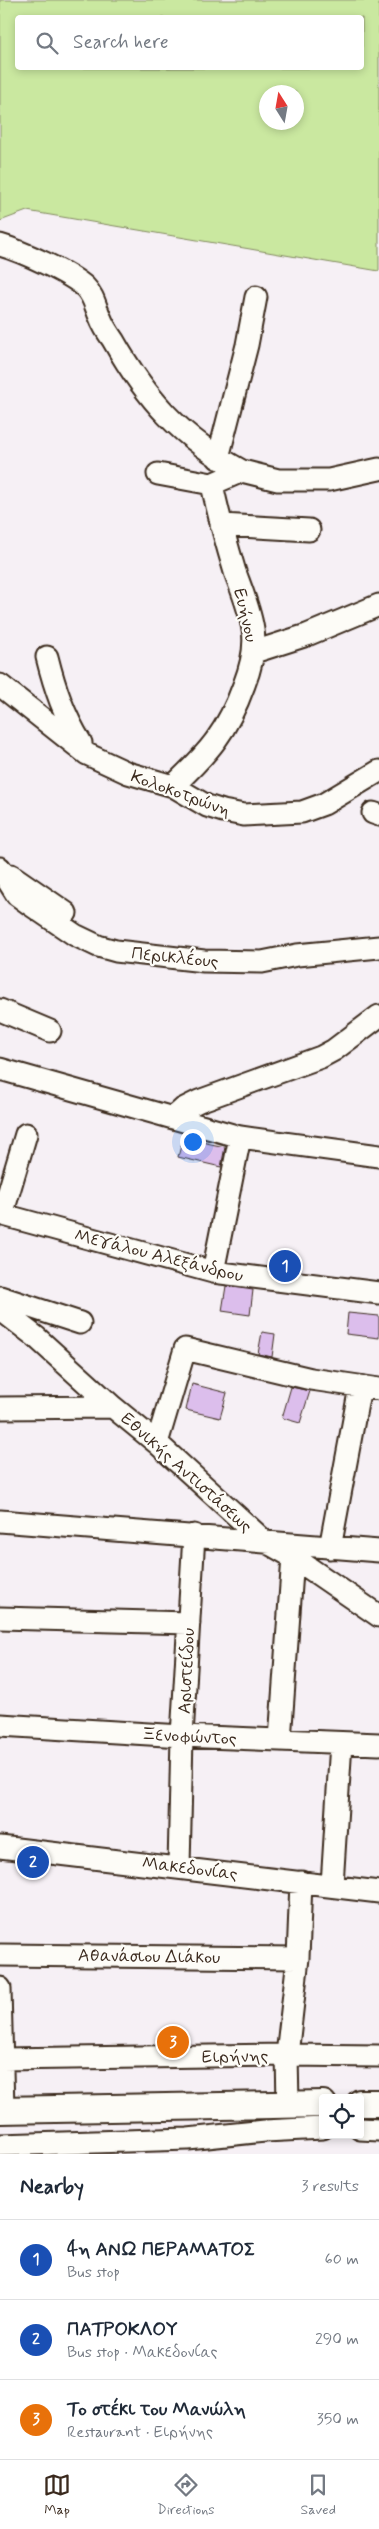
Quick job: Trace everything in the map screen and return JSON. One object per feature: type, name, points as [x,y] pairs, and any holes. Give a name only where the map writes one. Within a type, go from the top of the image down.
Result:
[{"type":"main road","points":[[364,2103],[379,2103]]},
{"type":"main road","points":[[1,2110],[319,2104]]},
{"type":"street","points":[[0,244],[74,278],[85,287],[94,298],[100,317],[140,386],[181,430],[218,458],[242,470],[278,480],[329,480],[379,469]]},
{"type":"street","points":[[218,458],[247,345],[256,297]]},
{"type":"street","points":[[158,474],[212,484],[242,470]]},
{"type":"street","name":"Ευήνου","points":[[173,786],[206,754],[222,733],[234,713],[254,652],[253,631],[248,607],[220,525],[212,484]]},
{"type":"street","points":[[220,525],[309,530]]},
{"type":"street","points":[[254,652],[307,634],[379,604]]},
{"type":"street","points":[[48,657],[57,698],[66,720],[87,754]]},
{"type":"street","name":"Κολοκοτρώνη","points":[[0,685],[87,754],[128,774],[173,786],[207,806],[223,811],[244,814],[302,812],[324,804],[379,771]]},
{"type":"street","name":"Περικλέους","points":[[1,869],[17,894],[28,903],[75,935],[98,946],[116,951],[175,958],[262,962],[297,955],[379,947]]},
{"type":"street","points":[[0,1010],[50,1031]]},
{"type":"street","points":[[173,1118],[183,1108],[199,1101],[334,1050],[379,1016]]},
{"type":"street","points":[[0,1069],[240,1137],[379,1156]]},
{"type":"street","points":[[1,1214],[26,1134]]},
{"type":"street","points":[[213,1272],[240,1137]]},
{"type":"street","name":"Μεγάλου Αλεξάνδρου","points":[[1,1214],[213,1272],[379,1293]]},
{"type":"street","points":[[2,1307],[80,1323]]},
{"type":"street","name":"Εθνικής Αντιστάσεως","points":[[2,1307],[113,1407],[157,1442],[263,1540],[293,1557],[379,1616]]},
{"type":"street","points":[[157,1442],[185,1349],[310,1379],[369,1388],[330,1548]]},
{"type":"street","points":[[0,1408],[113,1407]]},
{"type":"street","points":[[0,1521],[263,1540],[330,1548],[379,1551]]},
{"type":"street","name":"Αριστείδου","points":[[179,1867],[182,1736],[194,1535]]},
{"type":"street","points":[[280,1740],[293,1557]]},
{"type":"street","points":[[0,1618],[189,1623]]},
{"type":"street","name":"Ξενοφώντος","points":[[0,1725],[182,1736],[379,1744]]},
{"type":"street","points":[[332,1885],[341,1743]]},
{"type":"street","name":"Μακεδονίας","points":[[0,1847],[379,1892]]},
{"type":"street","points":[[288,2104],[287,2055],[298,1958],[301,1882]]},
{"type":"street","name":"Αθανάσιου Διάκου","points":[[0,1955],[298,1958]]},
{"type":"street","points":[[0,1988],[1,2110]]},
{"type":"street","name":"Ειρήνης","points":[[2,2059],[287,2055],[379,2056]]},
{"type":"street","points":[[0,2145],[188,2139],[265,2131],[319,2128]]},
{"type":"street","points":[[364,2129],[379,2130]]},
{"type":"green space","points":[[0,0],[379,0],[379,271],[27,211],[0,221]]},
{"type":"building","points":[[183,1138],[225,1147],[221,1167],[178,1157]]},
{"type":"building","points":[[226,1286],[253,1290],[250,1315],[222,1311]]},
{"type":"building","points":[[348,1313],[379,1316],[379,1338],[346,1334]]},
{"type":"building","points":[[262,1332],[275,1334],[272,1357],[258,1354]]},
{"type":"building","points":[[192,1384],[227,1393],[220,1418],[186,1410]]},
{"type":"building","points":[[291,1387],[310,1391],[300,1423],[282,1418]]},
{"type":"place","name":"4η ΑΝΩ ΠΕΡΑΜΑΤΟΣ","points":[[285,1266]]},
{"type":"place","name":"ΠΑΤΡΟΚΛΟΥ","points":[[33,1862]]},
{"type":"place","name":"Το στέκι του Μανώλη","points":[[173,2042]]}]
